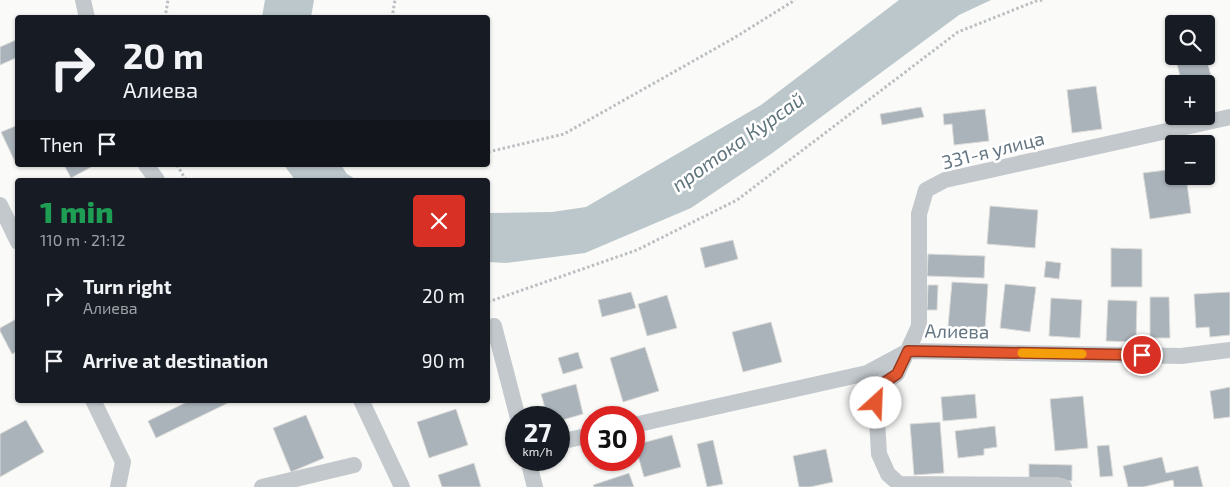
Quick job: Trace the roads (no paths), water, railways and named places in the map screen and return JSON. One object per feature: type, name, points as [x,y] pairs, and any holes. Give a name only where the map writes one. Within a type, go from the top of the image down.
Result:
[{"type":"street","points":[[83,0],[86,15]]},
{"type":"street","name":"331-я улица","points":[[1064,487],[899,484],[888,474],[879,454],[876,403],[882,384],[897,374],[919,326],[919,214],[926,190],[945,180],[1230,117]]},
{"type":"street","points":[[148,167],[156,178]]},
{"type":"street","points":[[0,205],[15,236]]},
{"type":"street","points":[[494,326],[515,406]]},
{"type":"street","name":"Алиева","points":[[645,423],[867,373],[908,351],[1181,356],[1230,350]]},
{"type":"street","points":[[95,403],[123,462],[118,487]]},
{"type":"street","points":[[362,403],[402,487]]},
{"type":"street","points":[[262,487],[354,465]]},
{"type":"street","points":[[531,471],[535,487]]},
{"type":"water","points":[[265,0],[314,0],[311,15],[262,15]]},
{"type":"water","name":"протока Курсай","points":[[899,0],[991,0],[959,15],[771,154],[691,208],[585,253],[506,263],[490,262],[490,213],[552,212],[586,207],[761,105]]},
{"type":"water","points":[[285,167],[342,167],[347,174],[354,178],[294,178]]}]
